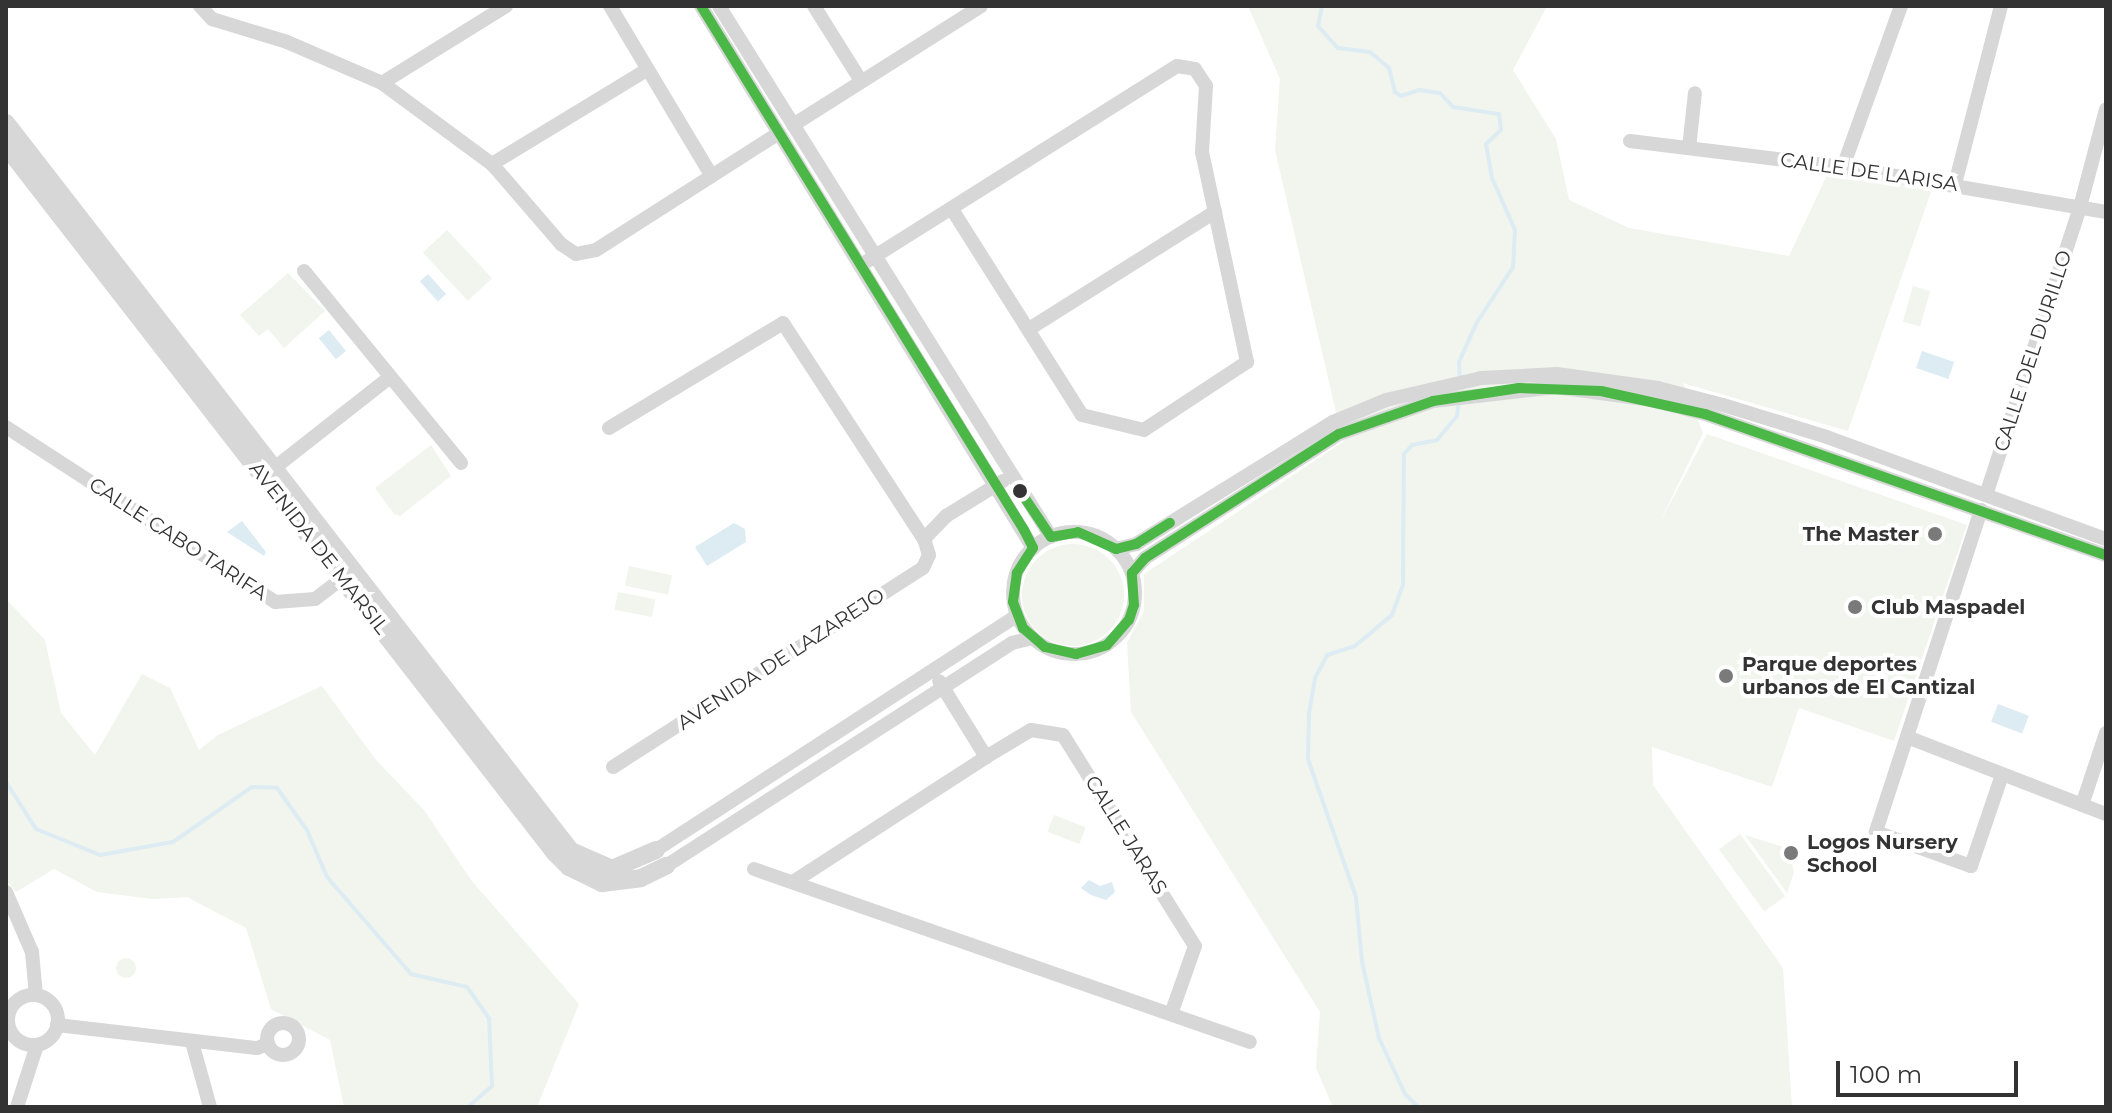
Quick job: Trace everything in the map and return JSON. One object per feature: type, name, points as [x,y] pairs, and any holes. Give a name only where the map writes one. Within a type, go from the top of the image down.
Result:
[{"type":"street","points":[[200,6],[212,19],[314,52],[382,83],[492,164],[561,244],[576,254],[596,250],[779,133]]},
{"type":"street","points":[[382,83],[506,6]]},
{"type":"street","points":[[610,6],[645,71],[711,175]]},
{"type":"street","points":[[701,6],[1033,548]]},
{"type":"street","points":[[719,6],[1010,476],[1051,537]]},
{"type":"street","points":[[814,6],[861,81]]},
{"type":"street","points":[[793,125],[981,6]]},
{"type":"street","points":[[1843,167],[1901,6]]},
{"type":"street","points":[[1955,184],[2001,6]]},
{"type":"street","points":[[861,265],[1177,66],[1195,69],[1206,86],[1202,152],[1247,362],[1144,430],[1082,415],[952,209]]},
{"type":"street","points":[[492,164],[645,71]]},
{"type":"street","points":[[1689,148],[1695,93]]},
{"type":"street","name":"CALLE DEL DURILLO","points":[[2002,775],[1971,866],[1876,832],[2080,207],[2106,109]]},
{"type":"street","name":"AVENIDA DE MARSIL","points":[[6,123],[348,574],[571,851],[612,869],[661,858]]},
{"type":"street","name":"CALLE DE LARISA","points":[[1630,141],[1843,167],[2106,212]]},
{"type":"street","name":"AVENIDA DE MARSIL","points":[[6,146],[270,472]]},
{"type":"street","points":[[1029,329],[1215,212]]},
{"type":"street","points":[[304,271],[461,463]]},
{"type":"street","points":[[609,428],[783,323],[924,539],[946,516],[1010,476]]},
{"type":"street","points":[[1116,549],[1136,544],[1386,400],[1481,378],[1557,374],[1655,394],[1824,436],[2106,555]]},
{"type":"street","points":[[270,472],[390,377]]},
{"type":"street","name":"CALLE CABO TARIFA","points":[[6,427],[275,602],[315,599],[348,574]]},
{"type":"street","points":[[1132,573],[1145,558],[1336,428]]},
{"type":"street","points":[[1984,502],[2106,539]]},
{"type":"street","points":[[1078,532],[1116,549],[1132,573],[1134,605],[1129,620],[1107,645],[1085,653],[1061,653],[1032,638],[1017,616],[1013,587],[1033,548],[1051,537],[1078,532]]},
{"type":"street","name":"AVENIDA DE LAZAREJO","points":[[613,767],[923,568],[929,555],[924,539]]},
{"type":"street","points":[[661,858],[1017,616]]},
{"type":"street","points":[[661,858],[944,689],[1012,643],[1032,638]]},
{"type":"street","points":[[935,673],[986,757]]},
{"type":"street","name":"CALLE JARAS","points":[[793,882],[1031,730],[1063,735],[1195,946],[1171,1014]]},
{"type":"street","points":[[2082,805],[2106,733]]},
{"type":"street","points":[[1907,737],[2106,814]]},
{"type":"street","points":[[754,869],[1250,1042]]},
{"type":"street","points":[[6,892],[32,952],[36,995]]},
{"type":"street","points":[[36,995],[16,1002],[7,1020],[17,1039],[37,1045]]},
{"type":"street","points":[[36,995],[53,1006],[57,1025]]},
{"type":"street","points":[[57,1025],[257,1048],[268,1044]]},
{"type":"street","points":[[17,1107],[37,1045],[57,1025]]},
{"type":"street","points":[[192,1042],[210,1107]]},
{"type":"shaded area","points":[[1248,6],[1547,6],[1513,70],[1556,139],[1569,200],[1629,228],[1789,256],[1828,173],[1932,189],[1848,431],[1683,383],[1703,433],[1659,524],[1707,434],[1967,525],[1894,741],[1799,708],[1772,787],[1652,747],[1653,785],[1783,968],[1792,1107],[1333,1107],[1316,1068],[1320,1012],[1131,712],[1127,643],[1144,611],[1144,574],[1343,442],[1275,150],[1280,79]]},
{"type":"shaded area","points":[[447,230],[492,278],[468,301],[423,253]]},
{"type":"shaded area","points":[[288,273],[325,311],[284,348],[268,329],[259,336],[240,315]]},
{"type":"shaded area","points":[[428,274],[446,294],[438,301],[420,281]]},
{"type":"shaded area","points":[[1913,286],[1930,291],[1920,327],[1903,322]]},
{"type":"shaded area","points":[[329,330],[346,351],[336,359],[319,338]]},
{"type":"shaded area","points":[[1922,351],[1954,362],[1948,379],[1916,368]]},
{"type":"shaded area","points":[[431,445],[451,476],[400,516],[394,514],[375,488]]},
{"type":"shaded area","points":[[242,521],[266,552],[264,556],[227,532]]},
{"type":"shaded area","points":[[734,523],[745,529],[746,542],[707,566],[695,547]]},
{"type":"shaded area","points":[[1073,544],[1093,548],[1109,559],[1120,575],[1124,595],[1120,615],[1109,631],[1093,642],[1073,646],[1053,642],[1037,631],[1026,615],[1022,595],[1026,575],[1037,559],[1053,548]]},
{"type":"shaded area","points":[[629,566],[672,575],[668,595],[625,586]]},
{"type":"shaded area","points":[[618,592],[655,599],[652,617],[615,610]]},
{"type":"shaded area","points":[[6,599],[45,640],[61,713],[95,755],[142,674],[170,688],[199,750],[218,735],[322,686],[376,760],[424,810],[471,880],[579,1004],[537,1107],[344,1107],[330,1040],[271,1009],[246,928],[187,897],[153,899],[97,892],[54,869],[16,892],[6,880]]},
{"type":"shaded area","points":[[1998,704],[2029,716],[2022,734],[1991,722]]},
{"type":"shaded area","points":[[1054,815],[1086,827],[1079,844],[1048,832]]},
{"type":"shaded area","points":[[1740,834],[1785,896],[1764,912],[1719,849]]},
{"type":"shaded area","points":[[1745,835],[1783,847],[1790,855],[1794,872],[1787,893]]},
{"type":"shaded area","points":[[1089,880],[1100,886],[1112,882],[1115,892],[1106,900],[1091,895],[1081,888]]},
{"type":"shaded area","points":[[126,958],[133,961],[136,968],[133,975],[126,978],[119,975],[116,968],[119,961]]},
{"type":"waterway","points":[[1322,6],[1318,26],[1338,48],[1370,52],[1389,68],[1395,92],[1401,96],[1419,90],[1440,93],[1453,107],[1499,114],[1501,130],[1486,144],[1492,178],[1515,230],[1513,267],[1476,324],[1459,362],[1460,381]]},
{"type":"waterway","points":[[1418,1107],[1405,1094],[1379,1038],[1362,962],[1356,897],[1308,759],[1309,713],[1315,678],[1327,655],[1355,646],[1392,615],[1403,585],[1404,454],[1412,445],[1437,440],[1457,416],[1459,401]]},
{"type":"waterway","points":[[6,782],[36,829],[100,855],[173,842],[252,787],[277,788],[307,830],[327,877],[411,974],[467,987],[489,1019],[492,1086],[468,1107]]},
{"type":"transit line","points":[[701,6],[1024,530],[1033,548],[1017,573],[1013,602],[1023,628],[1045,647],[1076,654],[1107,645],[1129,620],[1134,605],[1132,573],[1145,558],[1339,434],[1433,401],[1519,388],[1601,391],[1705,414],[2106,555]]},
{"type":"transit line","points":[[1020,491],[1051,537],[1078,532],[1116,549],[1136,544],[1170,523]]},
{"type":"place","name":"The Master","points":[[1935,534]]},
{"type":"place","name":"Club Maspadel","points":[[1855,607]]},
{"type":"place","name":"Parque deportes urbanos de El Cantizal","points":[[1726,676]]},
{"type":"place","name":"Logos Nursery School","points":[[1791,853]]}]
